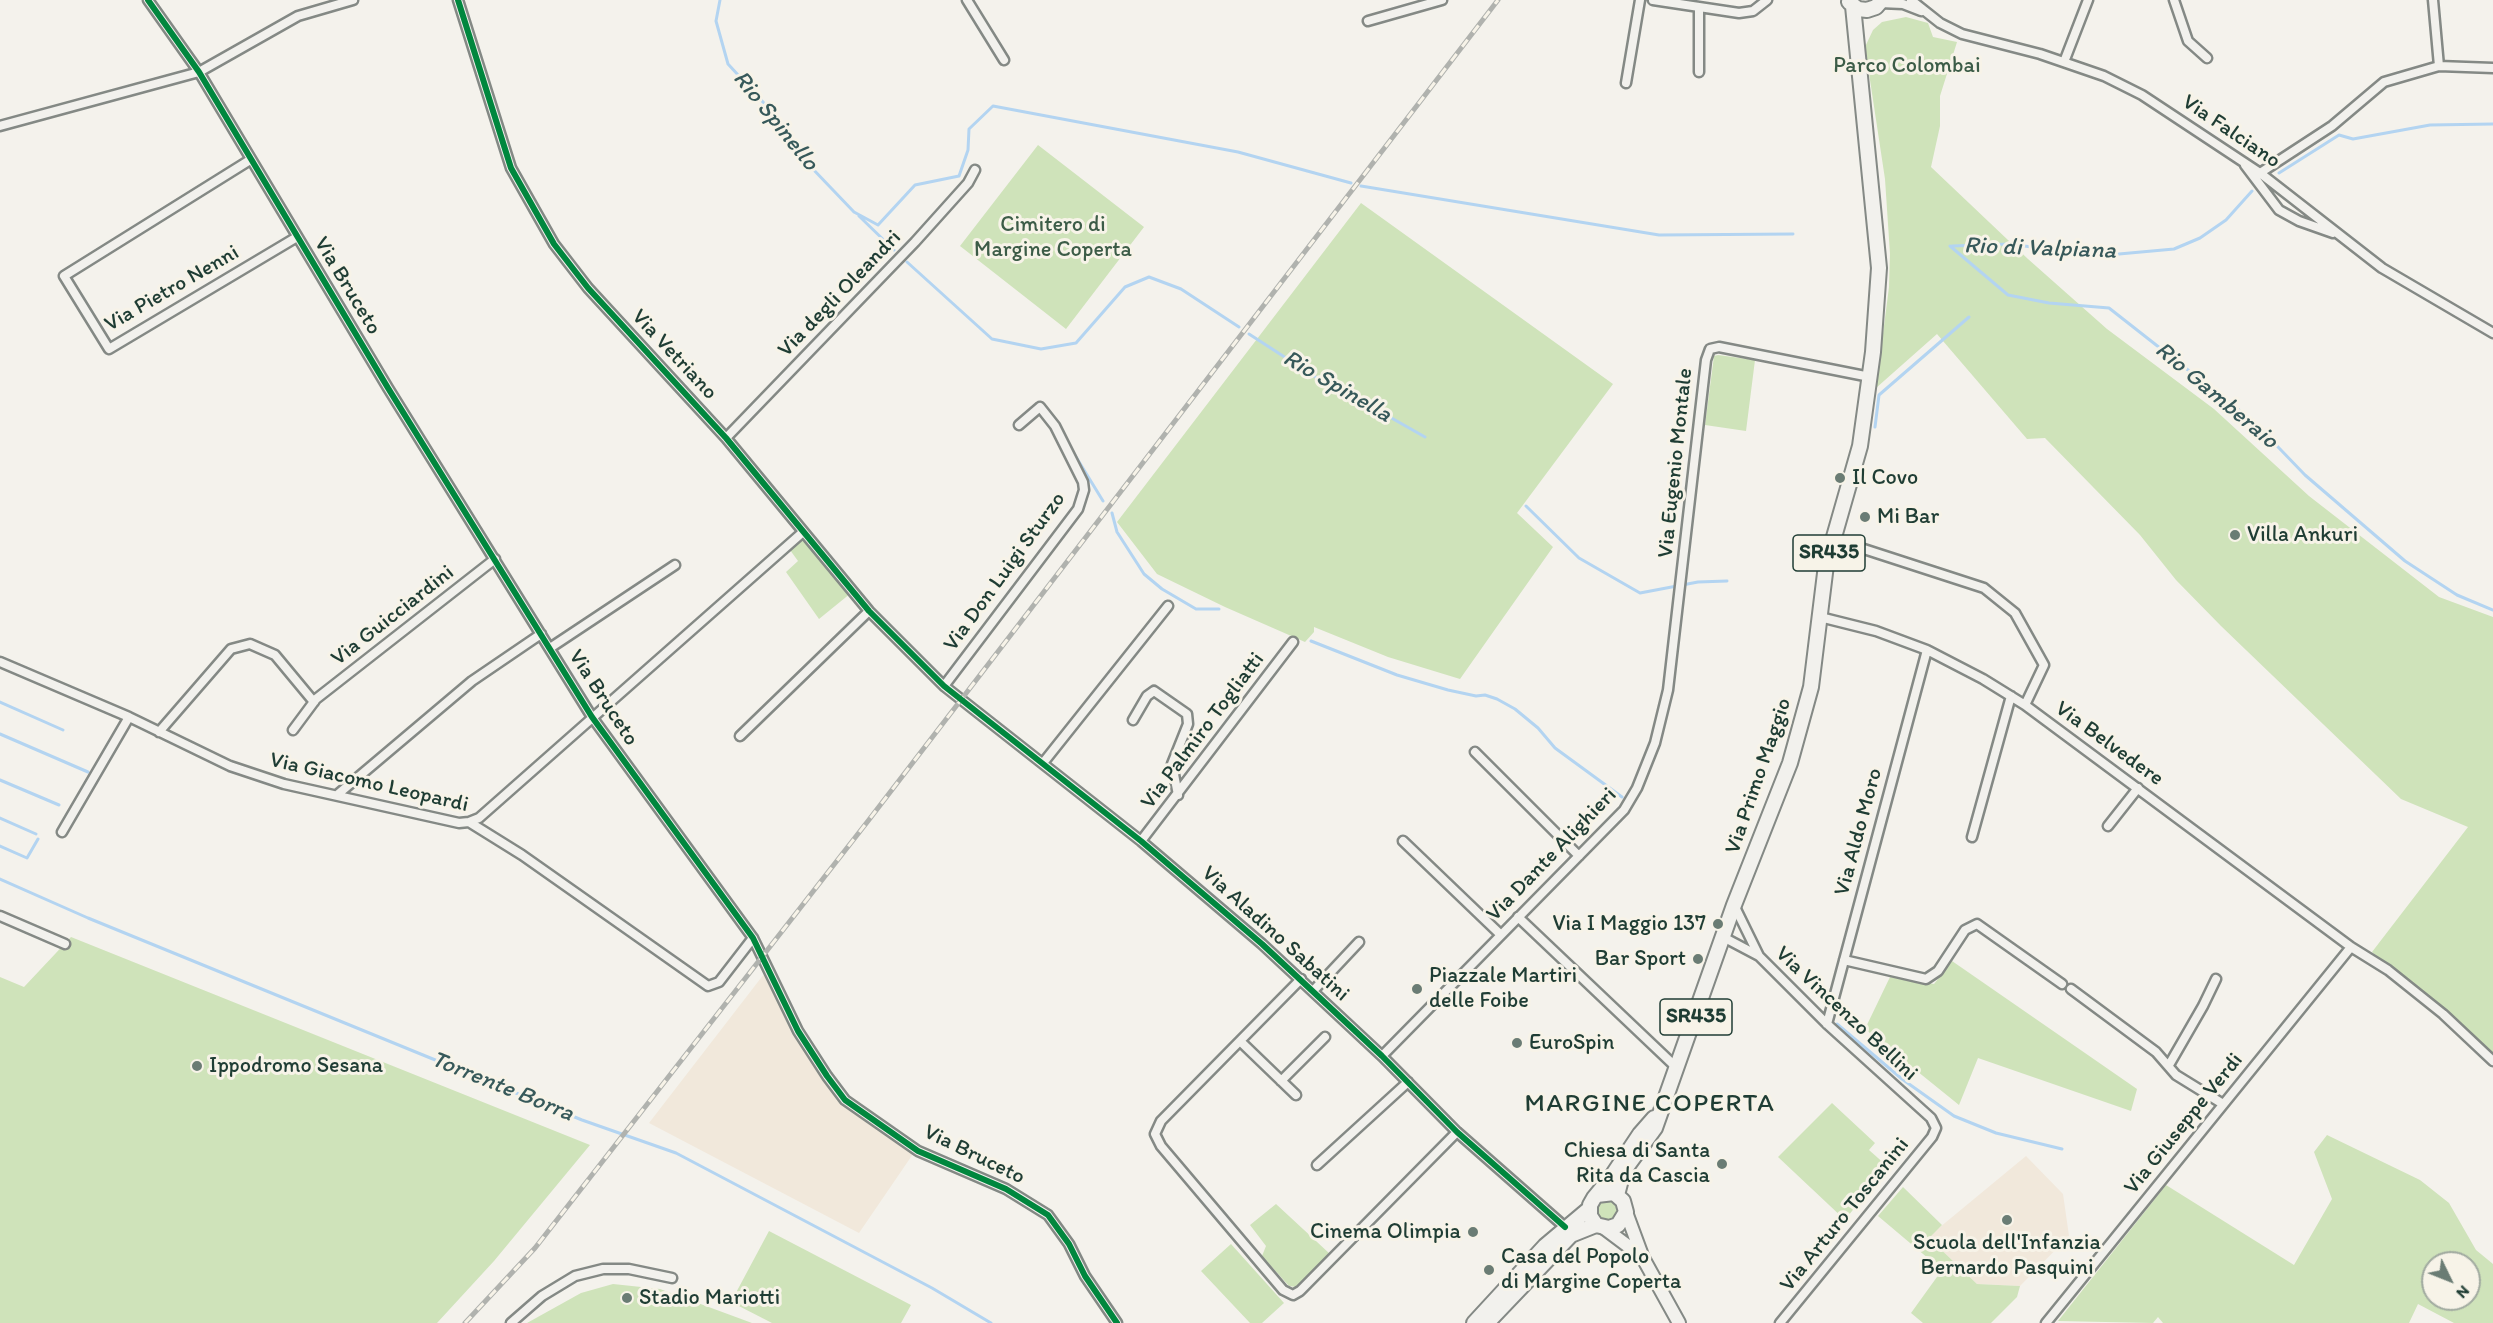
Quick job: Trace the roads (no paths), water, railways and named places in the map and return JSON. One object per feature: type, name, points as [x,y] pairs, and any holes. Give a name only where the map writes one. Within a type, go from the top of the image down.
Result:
[{"type":"main road","points":[[1851,3],[1862,10],[1878,4]]},
{"type":"main road","name":"SR435","points":[[1851,3],[1856,40]]},
{"type":"main road","points":[[1856,40],[1878,4]]},
{"type":"main road","name":"Via Primo Maggio","points":[[1617,1195],[1623,1172],[1653,1132],[1734,905],[1790,763],[1811,687],[1824,580],[1833,539],[1860,446],[1870,377],[1879,267],[1856,40]]},
{"type":"main road","name":"SR435","points":[[1474,1323],[1565,1227],[1589,1209],[1648,1124],[1659,1114]]},
{"type":"main road","points":[[1487,1323],[1571,1235],[1618,1225],[1626,1212],[1623,1201],[1617,1195],[1609,1192],[1597,1195]]},
{"type":"main road","points":[[1589,1209],[1600,1227]]},
{"type":"street","name":"Via Bruceto","points":[[148,0],[199,72],[388,388],[592,717],[753,938],[798,1031],[845,1100],[918,1151],[1006,1189],[1048,1215],[1069,1244],[1084,1276],[1117,1323]]},
{"type":"street","points":[[0,126],[199,72],[298,16],[353,0]]},
{"type":"street","name":"Via Vetriano","points":[[458,0],[511,168],[530,205],[588,288],[726,438],[869,611],[944,686]]},
{"type":"street","points":[[967,0],[1004,60]]},
{"type":"street","points":[[1368,21],[1442,0]]},
{"type":"street","points":[[1626,83],[1640,0]]},
{"type":"street","points":[[1653,0],[1746,13],[1758,8],[1767,0]]},
{"type":"street","name":"Via Falciano","points":[[1911,0],[1923,11]]},
{"type":"street","points":[[2064,62],[2088,0]]},
{"type":"street","points":[[2174,0],[2188,41],[2207,58]]},
{"type":"street","points":[[2433,0],[2439,66]]},
{"type":"street","name":"Via Falciano","points":[[1878,4],[1903,4],[1923,11],[1962,34],[2064,62],[2104,76],[2133,90],[2180,118],[2260,173],[2382,268],[2493,333]]},
{"type":"street","points":[[1699,7],[1700,72]]},
{"type":"street","points":[[2260,173],[2331,126],[2384,82],[2439,66],[2493,68]]},
{"type":"street","name":"Via Pietro Nenni","points":[[250,160],[64,276],[109,349],[297,237]]},
{"type":"street","points":[[2243,161],[2279,210],[2299,221],[2339,235]]},
{"type":"street","name":"Via degli Oleandri","points":[[726,438],[915,242],[968,183],[975,170]]},
{"type":"street","name":"Via Eugenio Montale","points":[[1679,602],[1706,360],[1710,349],[1719,347],[1870,377]]},
{"type":"street","name":"Via Don Luigi Sturzo","points":[[944,686],[1078,509],[1084,490],[1083,482],[1054,426],[1040,407],[1019,425]]},
{"type":"street","points":[[469,822],[479,818],[803,532]]},
{"type":"street","points":[[1833,539],[1984,588],[2015,613],[2044,665],[2025,705]]},
{"type":"street","name":"Via Guicciardini","points":[[292,730],[314,702],[495,559]]},
{"type":"street","points":[[550,648],[675,566]]},
{"type":"street","name":"Via Dante Alighieri","points":[[1382,1056],[1629,803],[1652,753],[1668,690],[1679,602]]},
{"type":"street","points":[[1043,763],[1168,606]]},
{"type":"street","points":[[740,736],[869,611]]},
{"type":"street","name":"Via Belvedere","points":[[1820,617],[1876,631],[1927,650],[2025,705],[2350,947],[2388,970],[2493,1061]]},
{"type":"street","points":[[337,795],[472,681],[541,634]]},
{"type":"street","name":"Via Palmiro Togliatti","points":[[1142,841],[1293,642]]},
{"type":"street","points":[[159,732],[231,649],[250,644],[275,655],[314,702]]},
{"type":"street","name":"Via Aldo Moro","points":[[1827,1024],[1927,650]]},
{"type":"street","name":"Via Giacomo Leopardi","points":[[0,662],[129,717],[230,766],[284,784],[459,823],[469,822],[522,855],[708,986],[718,982],[753,938]]},
{"type":"street","name":"Via Aladino Sabatini","points":[[944,686],[1142,841],[1301,979],[1457,1132],[1565,1227]]},
{"type":"street","points":[[1133,720],[1147,696],[1154,691],[1187,714],[1188,724],[1172,764],[1178,795]]},
{"type":"street","points":[[1972,837],[2011,696]]},
{"type":"street","points":[[62,832],[129,717]]},
{"type":"street","points":[[1475,752],[1578,856]]},
{"type":"street","points":[[2108,825],[2138,788]]},
{"type":"street","points":[[1402,841],[1501,935]]},
{"type":"street","points":[[1734,905],[1759,956]]},
{"type":"street","points":[[0,916],[65,944]]},
{"type":"street","points":[[1518,917],[1677,1068]]},
{"type":"street","points":[[1844,960],[1926,979],[1938,971],[1965,930],[1977,924],[2062,984]]},
{"type":"street","name":"Via Vincenzo Bellini","points":[[1723,938],[1759,956],[1827,1024],[1931,1118],[1936,1128]]},
{"type":"street","points":[[1313,991],[1359,942]]},
{"type":"street","name":"Via Giuseppe Verdi","points":[[2046,1323],[2350,947]]},
{"type":"street","points":[[1301,979],[1161,1121],[1156,1129],[1156,1138],[1263,1267],[1289,1294],[1300,1291],[1457,1132]]},
{"type":"street","points":[[2169,1065],[2216,979]]},
{"type":"street","points":[[2071,990],[2169,1065],[2176,1075],[2223,1104]]},
{"type":"street","points":[[1281,1081],[1325,1037]]},
{"type":"street","points":[[1240,1041],[1296,1095]]},
{"type":"street","points":[[1317,1165],[1408,1083]]},
{"type":"street","name":"Via Arturo Toscanini","points":[[1780,1323],[1932,1137],[1936,1128]]},
{"type":"street","points":[[1626,1212],[1643,1258],[1679,1323]]},
{"type":"street","points":[[1600,1227],[1643,1258]]},
{"type":"street","points":[[510,1323],[548,1291],[575,1276],[603,1269],[629,1269],[672,1278]]},
{"type":"waterway","name":"Rio Spinello","points":[[720,0],[716,21],[728,64],[774,114],[788,143],[854,212]]},
{"type":"waterway","points":[[854,212],[878,225],[915,185],[959,176],[968,150],[969,129],[993,106],[1238,152],[1351,183]]},
{"type":"waterway","points":[[2279,173],[2339,135],[2353,139],[2430,125],[2493,124]]},
{"type":"waterway","points":[[1361,186],[1659,235],[1793,234]]},
{"type":"waterway","name":"Rio di Valpiana","points":[[1952,246],[2010,244],[2097,256],[2174,249],[2200,238],[2226,220],[2252,191]]},
{"type":"waterway","name":"Rio Spinello","points":[[859,216],[894,250]]},
{"type":"waterway","name":"Rio Gamberaio","points":[[1950,246],[2008,295],[2049,303],[2109,308],[2253,421],[2305,475],[2405,561],[2457,595],[2493,610]]},
{"type":"waterway","name":"Rio Spinella","points":[[907,262],[992,339],[1041,349],[1076,343],[1125,287],[1149,277],[1181,289],[1239,327]]},
{"type":"waterway","points":[[1875,427],[1879,395],[1969,317]]},
{"type":"waterway","name":"Rio Spinella","points":[[1249,334],[1317,378],[1425,437]]},
{"type":"waterway","points":[[1073,452],[1103,501]]},
{"type":"waterway","name":"Rio Spinella","points":[[1526,506],[1579,558],[1640,593],[1698,582],[1727,581]]},
{"type":"waterway","points":[[1112,513],[1117,532],[1144,574],[1162,589],[1196,609],[1219,609]]},
{"type":"waterway","points":[[1311,641],[1397,675],[1448,690],[1497,699],[1515,709],[1538,728],[1555,748],[1622,797]]},
{"type":"waterway","points":[[0,702],[63,730]]},
{"type":"waterway","points":[[0,734],[88,772]]},
{"type":"waterway","points":[[0,780],[59,805]]},
{"type":"waterway","points":[[0,818],[36,834]]},
{"type":"waterway","points":[[0,846],[27,858],[38,839]]},
{"type":"waterway","name":"Torrente Borra","points":[[0,879],[88,918],[582,1120],[676,1153],[932,1288],[991,1323]]},
{"type":"waterway","points":[[1837,1024],[1902,1079],[1954,1116],[1996,1133],[2062,1149]]},
{"type":"railway","points":[[465,1323],[535,1248],[868,821],[1498,0]]},
{"type":"place","name":"Il Covo","points":[[1840,478]]},
{"type":"place","name":"Mi Bar","points":[[1865,517]]},
{"type":"place","name":"Villa Ankuri","points":[[2235,535]]},
{"type":"place","name":"Via I Maggio 137","points":[[1718,924]]},
{"type":"place","name":"Bar Sport","points":[[1698,959]]},
{"type":"place","name":"Piazzale Martiri delle Foibe","points":[[1417,989]]},
{"type":"place","name":"EuroSpin","points":[[1517,1043]]},
{"type":"place","name":"Ippodromo Sesana","points":[[197,1066]]},
{"type":"place","name":"Chiesa di Santa Rita da Cascia","points":[[1722,1164]]},
{"type":"place","name":"Scuola dell'Infanzia Bernardo Pasquini","points":[[2007,1220]]},
{"type":"place","name":"Cinema Olimpia","points":[[1473,1232]]},
{"type":"place","name":"Casa del Popolo di Margine Coperta","points":[[1489,1270]]},
{"type":"place","name":"Stadio Mariotti","points":[[627,1298]]},
{"type":"district","name":"MARGINE COPERTA","points":[[1650,1104]]},
{"type":"park label","name":"Parco Colombai","points":[[1907,66]]},
{"type":"park label","name":"Cimitero di Margine Coperta","points":[[1053,238]]}]
